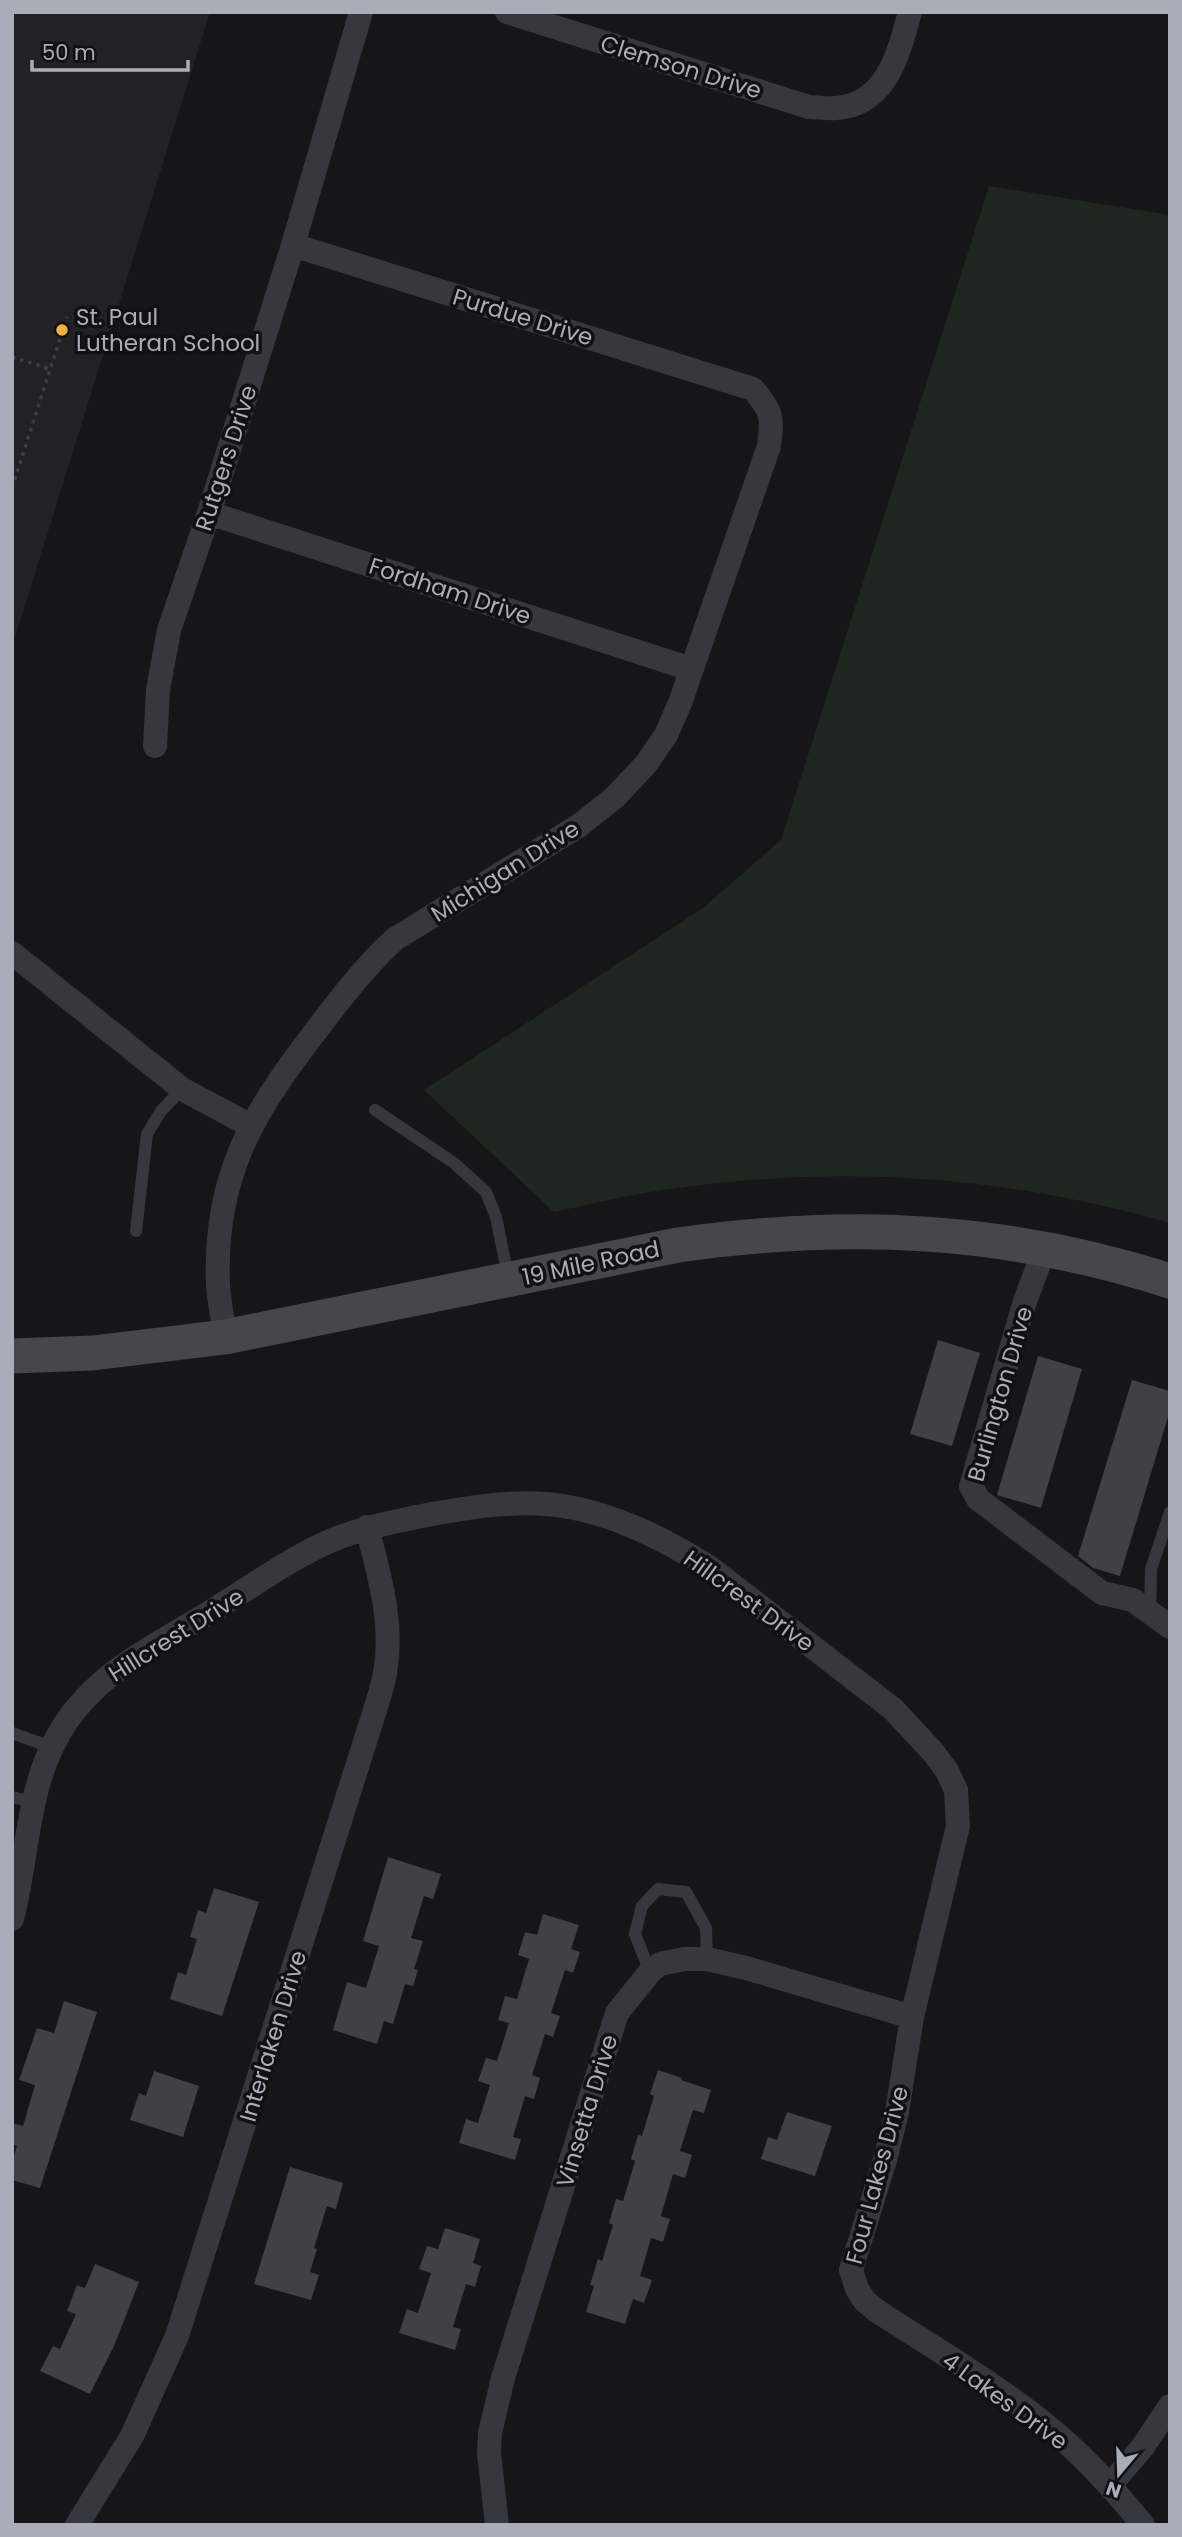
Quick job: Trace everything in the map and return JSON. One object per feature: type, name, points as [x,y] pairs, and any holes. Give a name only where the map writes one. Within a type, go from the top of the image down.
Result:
[{"type":"street","name":"Rutgers Drive","points":[[155,746],[158,690],[169,630],[209,513],[293,245],[361,12]]},
{"type":"street","name":"Clemson Drive","points":[[507,12],[809,107],[837,108],[857,103],[870,96],[884,82],[898,55],[910,12]]},
{"type":"street","name":"Purdue Drive","points":[[293,245],[753,389]]},
{"type":"street","name":"Michigan Drive","points":[[225,1338],[218,1285],[221,1220],[236,1161],[251,1126],[274,1085],[345,993],[395,939],[580,825],[615,797],[646,764],[666,735],[680,703],[769,446],[772,428],[769,407],[753,389]]},
{"type":"street","name":"Fordham Drive","points":[[209,513],[691,669]]},
{"type":"street","points":[[12,953],[182,1089],[251,1126]]},
{"type":"street","name":"19 Mile Road","points":[[12,1356],[93,1353],[225,1338],[678,1245],[734,1237],[807,1232],[950,1234],[1045,1248],[1121,1265],[1170,1281]]},
{"type":"street","name":"Burlington Drive","points":[[1045,1248],[1025,1301],[971,1486],[978,1499],[1102,1593],[1133,1600],[1160,1621]]},
{"type":"street","name":"Hillcrest Drive","points":[[12,1919],[22,1800],[40,1774],[51,1747],[78,1705],[117,1669],[297,1559],[328,1542],[366,1527],[466,1508],[538,1504],[564,1506],[622,1522],[679,1548],[709,1567],[893,1709],[916,1732],[947,1771],[956,1790],[958,1826],[912,2017]]},
{"type":"street","name":"Interlaken Drive","points":[[77,2525],[132,2436],[177,2336],[376,1710],[385,1673],[388,1640],[383,1591],[366,1527]]},
{"type":"street","name":"Vinsetta Drive","points":[[497,2525],[489,2453],[503,2378],[617,2013],[650,1972],[660,1964],[684,1959],[707,1959],[912,2017]]},
{"type":"street","name":"Four Lakes Drive","points":[[857,2289],[852,2278],[853,2260],[885,2160],[899,2100],[912,2017]]},
{"type":"street","name":"4 Lakes Drive","points":[[857,2289],[865,2301],[877,2311],[995,2388],[1047,2426],[1110,2486],[1143,2525]]},
{"type":"street","points":[[1110,2486],[1142,2448],[1170,2406]]},
{"type":"lane","points":[[135,1231],[147,1134],[161,1111],[182,1089]]},
{"type":"lane","points":[[375,1110],[454,1163],[486,1192],[496,1217],[509,1280]]},
{"type":"lane","points":[[1160,1621],[1152,1569],[1170,1512]]},
{"type":"lane","points":[[12,1733],[51,1747]]},
{"type":"lane","points":[[650,1972],[635,1934],[642,1906],[658,1889],[687,1892],[706,1928],[707,1959]]},
{"type":"path","points":[[12,488],[66,317]]},
{"type":"path","points":[[12,357],[50,369]]},
{"type":"shaded area","name":"St. Paul Lutheran School","points":[[12,12],[210,12],[12,647]]},
{"type":"shaded area","points":[[989,186],[1170,215],[1170,1223],[1044,1194],[919,1179],[856,1176],[729,1182],[650,1192],[554,1212],[424,1090],[703,908],[781,840]]},
{"type":"building","points":[[938,1340],[980,1353],[952,1446],[910,1434]]},
{"type":"building","points":[[1038,1356],[1082,1369],[1041,1508],[997,1495]]},
{"type":"building","points":[[1132,1380],[1170,1391],[1170,1410],[1120,1576],[1093,1568],[1078,1556]]},
{"type":"building","points":[[388,1857],[441,1874],[433,1899],[424,1896],[411,1938],[423,1941],[414,1969],[418,1970],[413,1986],[405,1984],[393,2024],[384,2021],[377,2044],[333,2030],[347,1982],[366,1988],[379,1946],[363,1941]]},
{"type":"building","points":[[214,1888],[259,1902],[222,2016],[170,1999],[178,1972],[186,1975],[197,1939],[190,1937],[198,1910],[206,1913]]},
{"type":"building","points":[[543,1914],[579,1925],[571,1949],[580,1952],[573,1973],[565,1970],[551,2013],[560,2016],[553,2037],[545,2034],[532,2075],[540,2078],[534,2099],[525,2096],[513,2137],[521,2139],[515,2160],[459,2143],[466,2119],[478,2123],[490,2085],[478,2081],[486,2058],[497,2061],[509,2023],[498,2020],[505,1996],[517,1999],[529,1959],[518,1955],[525,1932],[537,1935]]},
{"type":"building","points":[[64,2001],[97,2012],[40,2188],[12,2180],[12,2161],[17,2146],[12,2144],[12,2123],[23,2126],[35,2085],[19,2080],[37,2028],[54,2033]]},
{"type":"building","points":[[658,2070],[711,2090],[704,2113],[693,2110],[680,2151],[692,2155],[685,2178],[673,2174],[661,2216],[670,2219],[663,2242],[651,2238],[640,2276],[652,2280],[644,2303],[633,2299],[625,2324],[586,2312],[598,2259],[602,2261],[613,2225],[609,2223],[616,2199],[623,2201],[635,2161],[631,2159],[638,2135],[642,2136],[654,2096],[650,2094]]},
{"type":"building","points":[[154,2071],[199,2086],[183,2137],[130,2120],[139,2093],[146,2096]]},
{"type":"building","points":[[787,2112],[832,2126],[815,2176],[761,2159],[768,2137],[777,2140]]},
{"type":"building","points":[[290,2167],[343,2183],[336,2209],[327,2206],[314,2248],[317,2249],[310,2272],[319,2275],[311,2300],[254,2284]]},
{"type":"building","points":[[445,2228],[480,2239],[473,2263],[481,2266],[475,2287],[466,2284],[453,2327],[461,2329],[455,2350],[399,2333],[407,2309],[418,2313],[431,2273],[419,2269],[427,2246],[438,2249]]},
{"type":"building","points":[[95,2264],[139,2282],[114,2346],[90,2394],[40,2371],[53,2346],[60,2349],[76,2314],[67,2311],[77,2285],[85,2288]]},
{"type":"place","name":"St. Paul Lutheran School","points":[[62,330]]}]
